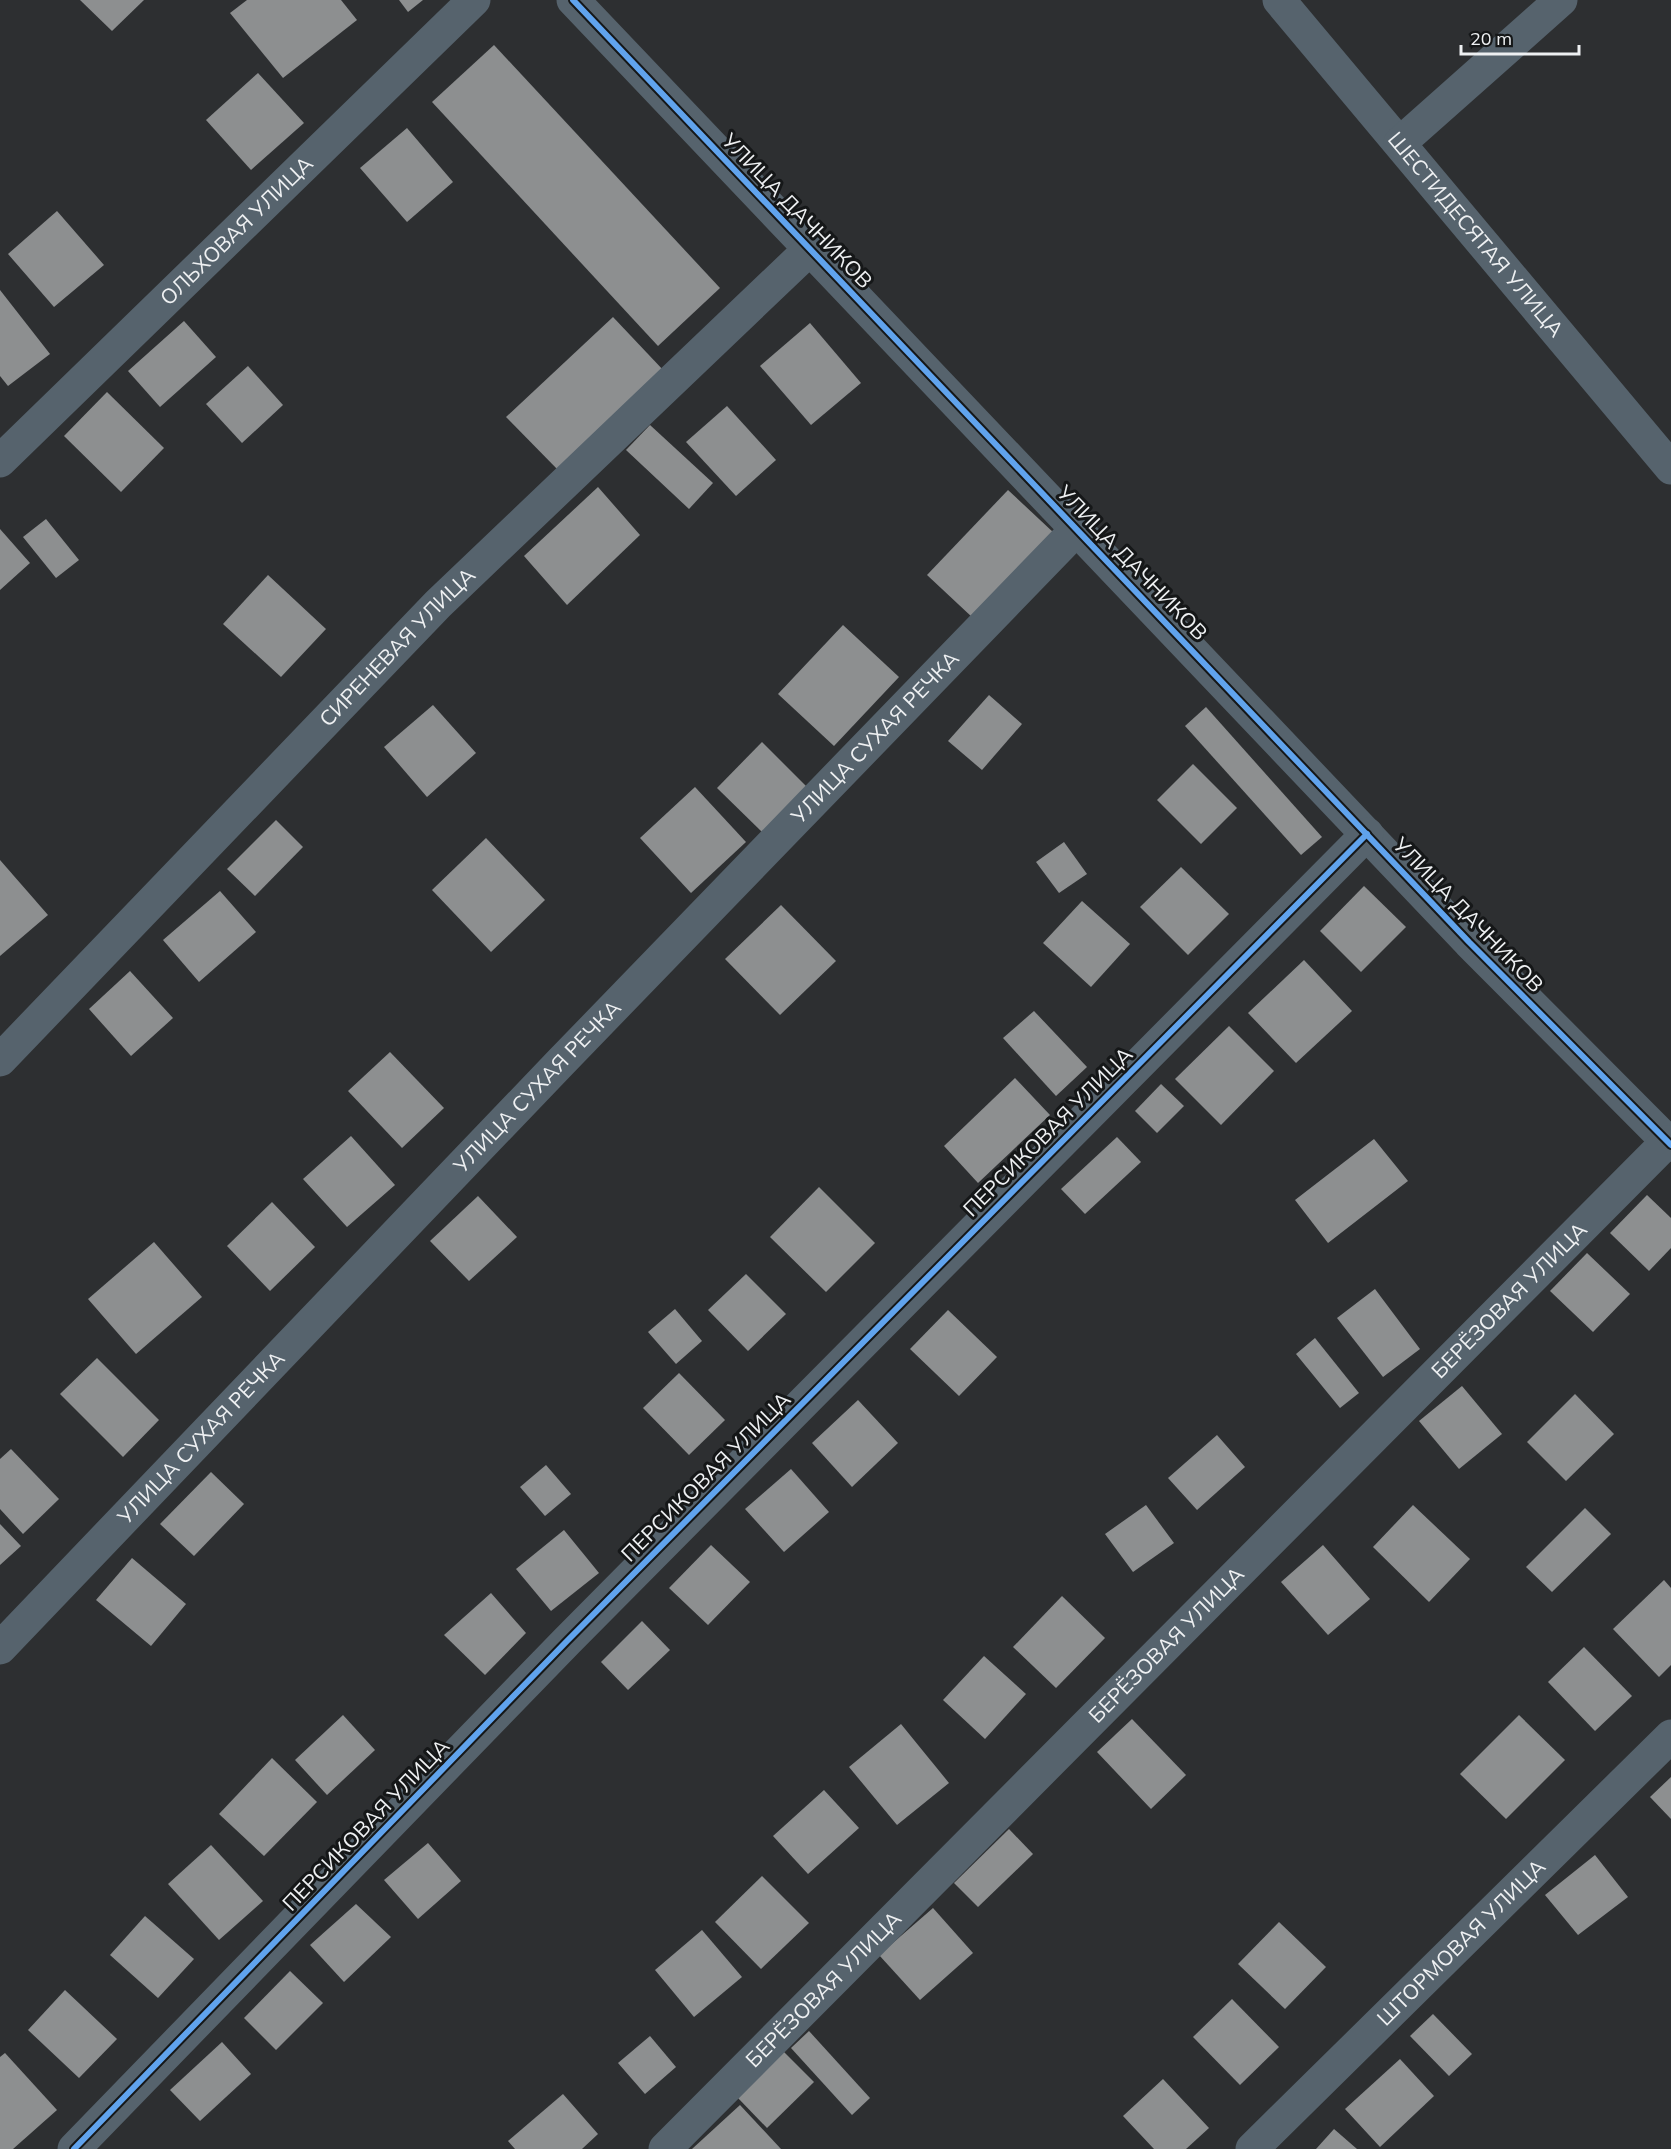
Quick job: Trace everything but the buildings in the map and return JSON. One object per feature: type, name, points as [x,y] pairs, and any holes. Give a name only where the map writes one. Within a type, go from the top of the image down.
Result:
[{"type":"street","name":"ОЛЬХОВАЯ УЛИЦА","points":[[0,461],[474,0]]},
{"type":"street","name":"УЛИЦА ДАЧНИКОВ","points":[[573,0],[1367,834],[1669,1144]]},
{"type":"street","name":"ШЕСТИДЕСЯТАЯ УЛИЦА","points":[[1279,0],[1671,468]]},
{"type":"street","points":[[1400,143],[1561,0]]},
{"type":"street","name":"СИРЕНЕВАЯ УЛИЦА","points":[[0,1060],[438,604],[810,249]]},
{"type":"street","name":"УЛИЦА СУХАЯ РЕЧКА","points":[[0,1648],[560,1063],[1077,529]]},
{"type":"street","name":"ПЕРСИКОВАЯ УЛИЦА","points":[[74,2149],[567,1641],[1367,834]]},
{"type":"street","name":"БЕРЁЗОВАЯ УЛИЦА","points":[[665,2149],[1669,1144]]},
{"type":"street","name":"ШТОРМОВАЯ УЛИЦА","points":[[1251,2149],[1671,1736]]},
{"type":"cycle path","points":[[573,0],[1469,942],[1671,1145]]},
{"type":"cycle path","points":[[74,2149],[567,1641],[1367,834]]}]
